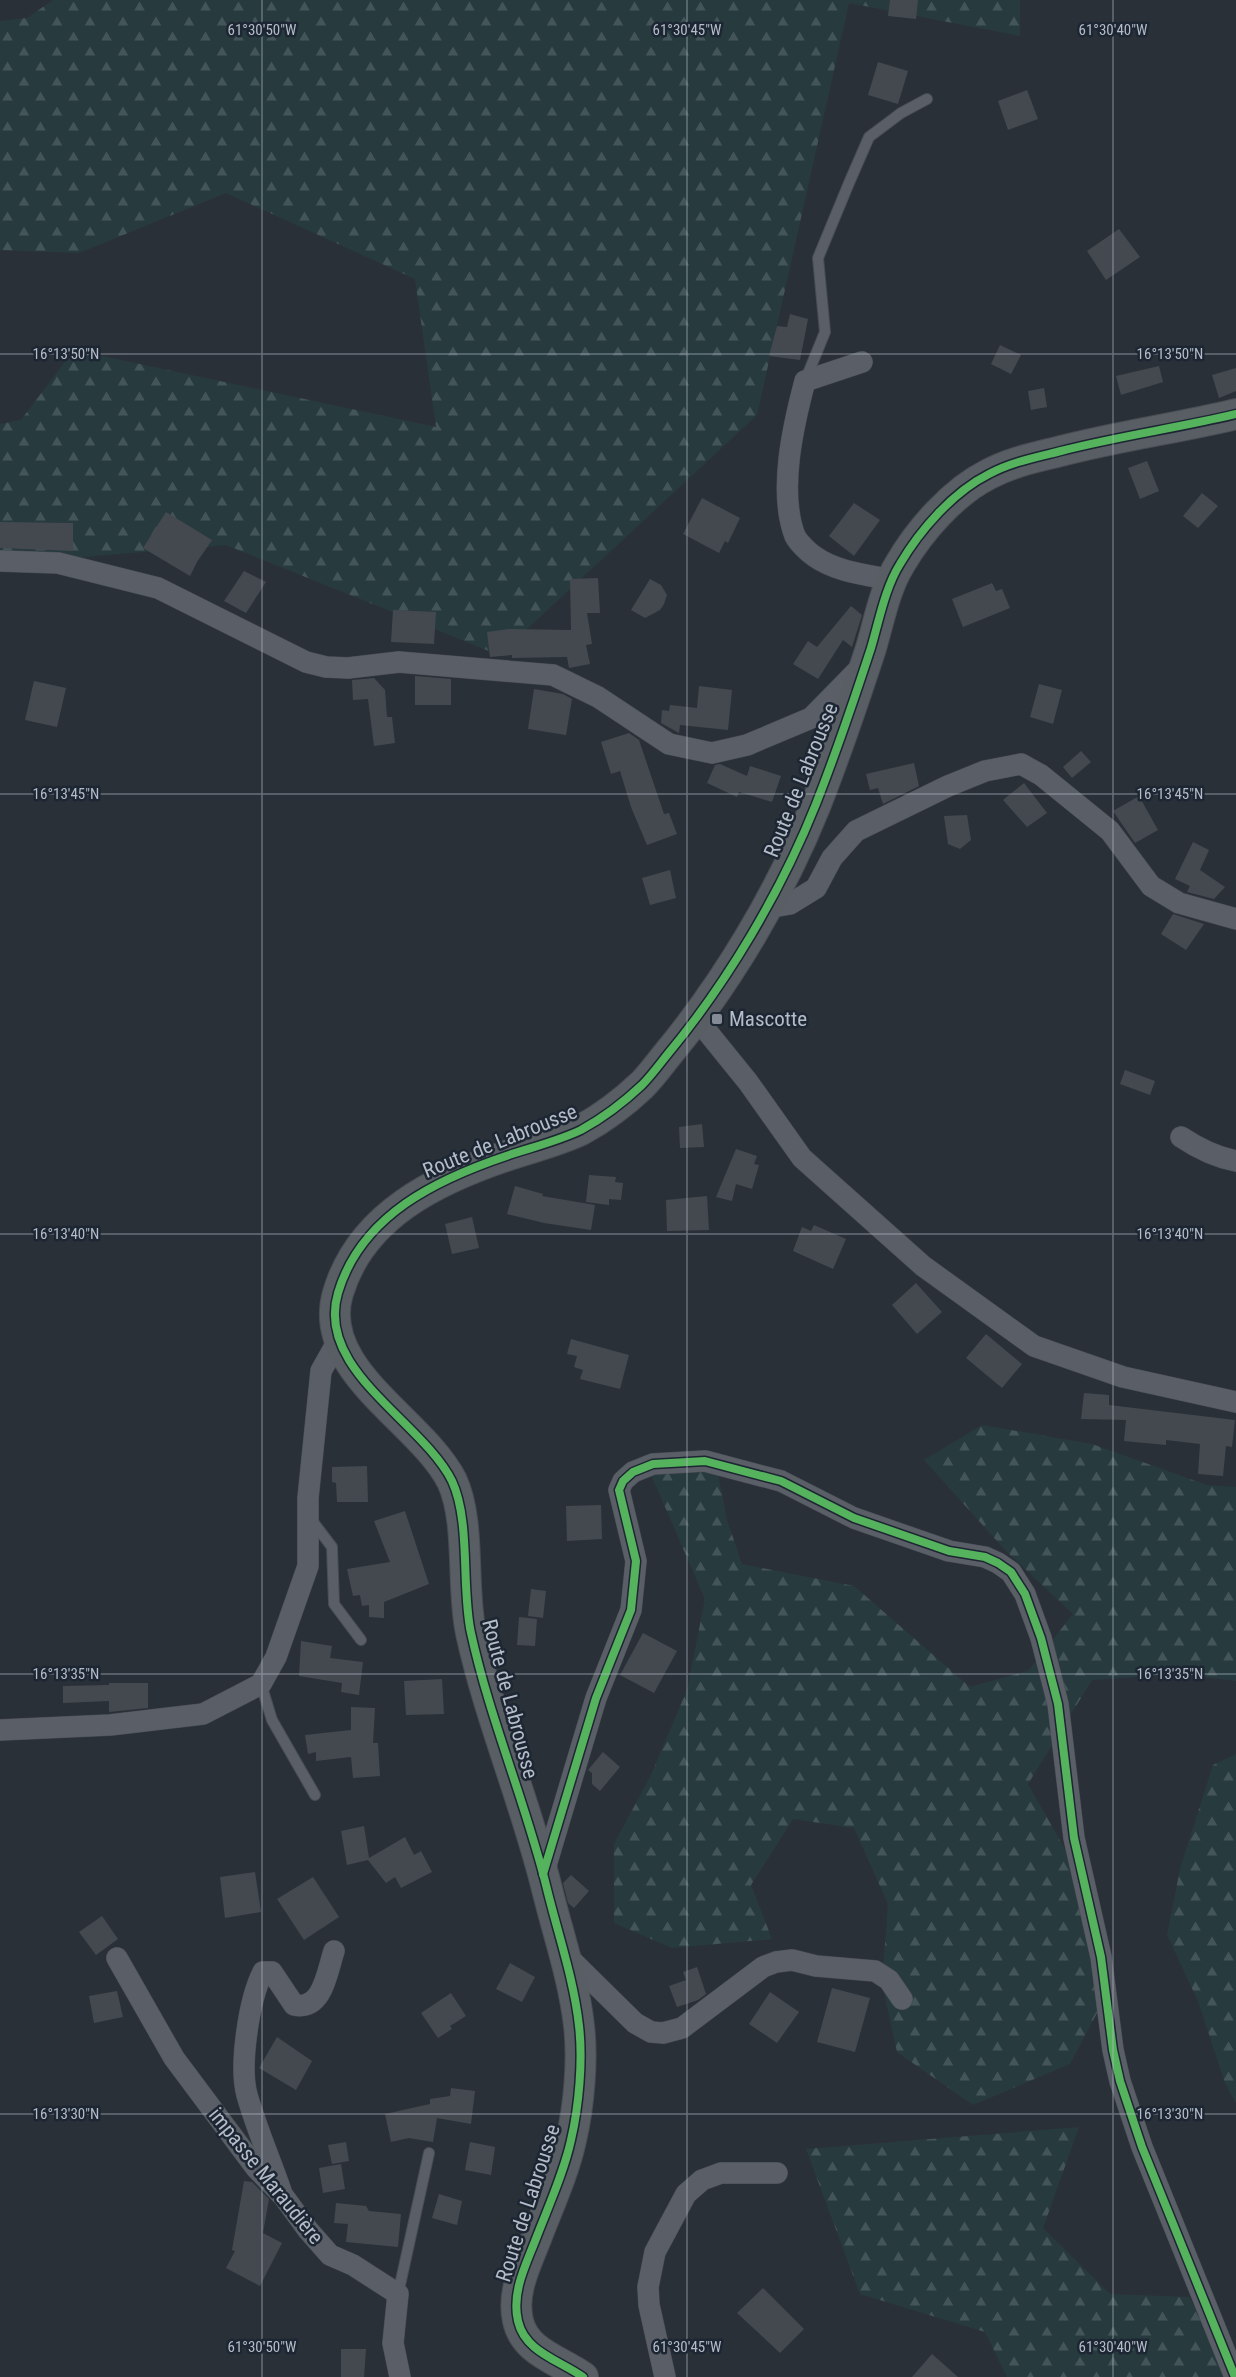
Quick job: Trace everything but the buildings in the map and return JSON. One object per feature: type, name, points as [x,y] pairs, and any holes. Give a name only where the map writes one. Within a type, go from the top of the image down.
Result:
[{"type":"street","points":[[862,362],[805,381],[794,423],[787,497],[795,538],[814,556],[849,572],[893,580]]},
{"type":"street","name":"Route de Labrousse","points":[[583,2377],[537,2350],[523,2337],[516,2315],[518,2286],[571,2143],[578,2090],[580,2028],[543,1874],[495,1723],[469,1626],[462,1520],[452,1482],[424,1443],[365,1380],[343,1352],[336,1330],[335,1301],[343,1279],[364,1242],[398,1206],[450,1177],[575,1133],[604,1117],[643,1084],[697,1019],[767,908],[814,808],[897,568],[924,531],[956,497],[988,474],[1028,459],[1087,444],[1236,414]]},
{"type":"street","points":[[0,561],[58,563],[158,588],[306,662],[348,668],[399,662],[553,675],[598,697],[669,744],[712,753],[747,745],[811,718],[866,662]]},
{"type":"street","points":[[767,908],[790,903],[816,888],[832,858],[856,831],[948,786],[985,771],[1021,764],[1041,775],[1110,831],[1151,886],[1179,903],[1236,919]]},
{"type":"street","points":[[697,1019],[748,1082],[802,1158],[923,1266],[1025,1340],[1034,1346],[1123,1377],[1236,1402]]},
{"type":"street","points":[[1181,1137],[1200,1149],[1236,1161]]},
{"type":"street","points":[[0,1730],[110,1725],[203,1714],[261,1684],[276,1657],[308,1566],[308,1516],[321,1371],[339,1339]]},
{"type":"street","points":[[543,1874],[596,1698],[631,1610],[636,1561],[620,1490],[623,1481],[633,1472],[653,1464],[705,1461],[781,1481],[854,1518],[949,1551],[985,1557],[1011,1572],[1025,1594],[1041,1638],[1058,1704],[1074,1838],[1101,1957],[1107,2013],[1120,2081],[1142,2147],[1235,2377]]},
{"type":"street","points":[[284,2197],[246,2092],[245,2041],[259,1980],[263,1972],[272,1972],[294,2005],[304,2007],[314,2002],[321,1990],[334,1951]]},
{"type":"street","points":[[562,1951],[635,2023],[651,2032],[663,2033],[682,2028],[763,1967],[776,1962],[792,1960],[816,1966],[875,1971],[890,1980],[902,1999]]},
{"type":"street","name":"impasse Maraudière","points":[[117,1958],[174,2058],[256,2168],[284,2197],[330,2255],[353,2265],[398,2294]]},
{"type":"street","points":[[666,2377],[649,2305],[648,2287],[655,2252],[686,2194],[702,2180],[721,2173],[777,2173]]},
{"type":"street","points":[[398,2294],[393,2343],[400,2377]]},
{"type":"lane","points":[[805,381],[825,332],[818,258],[849,183],[869,137],[901,113],[927,99]]},
{"type":"lane","points":[[308,1516],[332,1547],[334,1604],[361,1640]]},
{"type":"lane","points":[[261,1684],[272,1720],[315,1795]]},
{"type":"lane","points":[[398,2294],[429,2153]]},
{"type":"green space","points":[[53,0],[1020,0],[1020,36],[849,3],[757,415],[499,655],[226,545],[0,564],[0,424],[21,420],[74,350],[436,427],[415,279],[226,193],[79,253],[0,250],[0,21],[27,18]]},
{"type":"green space","points":[[982,1425],[1092,1444],[1207,1485],[1236,1487],[1236,1681],[1177,1674],[1092,1680],[1028,1784],[1067,1853],[1092,1960],[1098,2011],[1070,2064],[973,2105],[897,2052],[882,1983],[888,1904],[854,1828],[793,1819],[751,1885],[772,1939],[672,1948],[614,1923],[614,1844],[651,1775],[687,1690],[705,1599],[649,1470],[717,1469],[727,1520],[742,1564],[854,1586],[970,1687],[1028,1671],[1073,1614],[1006,1551],[924,1460]]},
{"type":"green space","points":[[1236,1754],[1236,2103],[1225,2083],[1198,2001],[1167,1935],[1180,1869],[1213,1765]]},
{"type":"green space","points":[[1079,2127],[1043,2228],[1110,2294],[1189,2297],[1234,2373],[1234,2377],[1007,2377],[985,2332],[860,2294],[806,2149]]},
{"type":"cycle path","points":[[583,2377],[535,2348],[522,2332],[516,2310],[521,2277],[556,2188],[571,2140],[576,2113],[580,2083],[580,2039],[570,1974],[529,1825],[488,1698],[471,1633],[466,1596],[464,1535],[458,1497],[452,1481],[438,1459],[356,1371],[342,1346],[335,1321],[338,1293],[349,1266],[364,1242],[383,1221],[405,1204],[455,1176],[581,1130],[621,1104],[642,1085],[689,1027],[711,998],[751,936],[802,837],[845,726],[886,594],[895,573],[917,538],[950,501],[976,482],[1015,463],[1083,446],[1236,414]]},
{"type":"cycle path","points":[[543,1874],[596,1698],[631,1610],[636,1561],[619,1490],[623,1481],[633,1472],[653,1464],[705,1461],[781,1481],[854,1518],[949,1551],[985,1557],[1011,1572],[1025,1594],[1041,1638],[1058,1704],[1074,1838],[1101,1957],[1113,2050],[1120,2081],[1142,2147],[1235,2377]]},
{"type":"place","name":"Mascotte","points":[[717,1019]]}]
